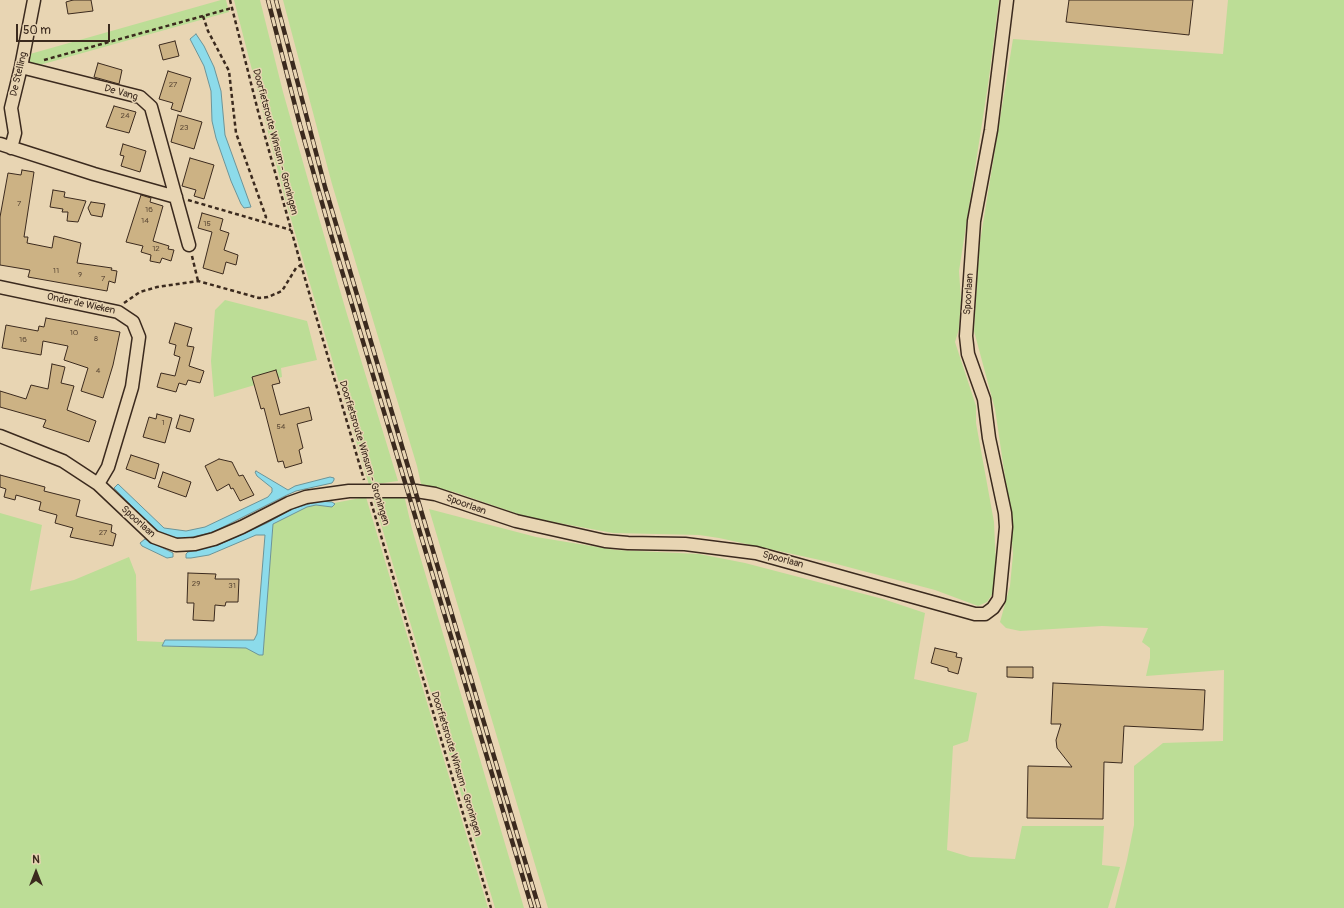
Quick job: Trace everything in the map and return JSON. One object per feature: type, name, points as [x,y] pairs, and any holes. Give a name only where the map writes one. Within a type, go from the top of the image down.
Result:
[{"type":"street","name":"De Stelling","points":[[6,146],[15,133],[11,108],[21,67],[34,0]]},
{"type":"street","name":"Spoorlaan","points":[[0,436],[63,462],[98,484],[154,537],[168,543],[186,546],[214,539],[302,499],[328,494],[367,490],[407,490],[436,494],[516,521],[605,541],[685,544],[756,553],[974,614],[985,614],[993,608],[998,599],[1006,527],[1005,513],[989,438],[984,399],[968,354],[966,336],[974,221],[991,130],[1007,0]]},
{"type":"street","name":"De Vang","points":[[21,67],[140,97],[151,107],[189,245]]},
{"type":"street","points":[[6,146],[94,174],[176,197]]},
{"type":"street","name":"Onder de Wieken","points":[[0,288],[118,312],[133,322],[140,337],[132,387],[108,467],[98,484]]},
{"type":"path","name":"Doorfietsroute Winsum - Groningen","points":[[230,0],[301,265],[491,908]]},
{"type":"path","points":[[21,67],[232,8]]},
{"type":"path","points":[[203,16],[208,31],[229,71],[236,133],[266,217],[264,222]]},
{"type":"path","points":[[176,197],[291,230]]},
{"type":"path","points":[[189,245],[198,281]]},
{"type":"path","points":[[118,312],[125,303],[140,292],[156,286],[198,281],[259,298],[268,297],[282,291],[296,268],[301,265]]},
{"type":"green space","points":[[221,0],[226,0],[229,12],[29,68],[30,54]]},
{"type":"green space","points":[[234,0],[260,0],[283,92],[310,187],[398,481],[369,485],[286,202]]},
{"type":"green space","points":[[283,0],[999,0],[988,85],[959,271],[961,300],[959,329],[955,342],[976,406],[976,423],[994,522],[996,567],[995,590],[987,602],[978,606],[935,590],[829,562],[719,538],[699,535],[613,533],[548,521],[521,515],[454,492],[421,484],[417,466],[332,184]]},
{"type":"green space","points":[[1228,0],[1344,0],[1344,908],[1115,908],[1134,825],[1134,766],[1163,743],[1223,741],[1224,670],[1146,676],[1150,658],[1150,648],[1142,642],[1148,628],[1102,626],[1020,631],[1006,628],[1000,622],[1010,586],[1013,554],[1009,504],[995,409],[974,331],[979,248],[1013,39],[1223,54]]},
{"type":"green space","points":[[225,300],[307,321],[317,360],[281,368],[282,377],[214,397],[211,361],[215,310]]},
{"type":"green space","points":[[372,494],[404,495],[412,529],[524,908],[495,908]]},
{"type":"green space","points":[[366,497],[488,908],[0,908],[0,513],[42,525],[30,591],[74,580],[129,557],[136,575],[137,641],[163,642],[163,646],[246,648],[263,655],[273,524],[307,507],[316,505],[332,507],[334,503]]},
{"type":"green space","points":[[429,509],[536,537],[616,550],[699,554],[745,563],[883,599],[925,613],[914,679],[977,693],[968,741],[953,746],[947,850],[970,857],[1015,859],[1022,826],[1104,826],[1102,865],[1120,867],[1108,908],[548,908]]},
{"type":"water","points":[[196,34],[204,46],[214,67],[221,91],[225,135],[251,207],[244,208],[241,204],[231,181],[216,138],[212,121],[211,91],[204,66],[190,39]]},
{"type":"water","points":[[256,471],[288,490],[295,486],[330,477],[334,478],[334,480],[332,483],[296,491],[213,532],[184,539],[168,536],[156,531],[114,488],[118,484],[164,528],[186,531],[205,527],[268,497],[272,492],[272,488],[257,476]]},
{"type":"water","points":[[319,501],[332,502],[335,504],[332,507],[316,505],[307,507],[273,524],[263,655],[259,655],[246,648],[162,646],[165,640],[254,640],[257,634],[265,535],[256,535],[209,555],[186,558],[186,554],[188,552],[218,545],[267,523],[292,509]]},
{"type":"water","points":[[145,539],[173,553],[173,557],[167,558],[142,546],[140,543]]},
{"type":"building","points":[[73,0],[91,0],[93,11],[68,14],[66,2]]},
{"type":"building","points":[[1069,0],[1193,0],[1189,35],[1066,22]]},
{"type":"building","points":[[175,41],[179,56],[163,60],[159,45]]},
{"type":"building","points":[[98,63],[122,70],[119,84],[94,77]]},
{"type":"building","points":[[168,71],[191,78],[181,112],[171,109],[173,103],[159,99]]},
{"type":"building","points":[[114,106],[136,112],[129,133],[106,127]]},
{"type":"building","points":[[178,115],[202,122],[194,149],[171,142]]},
{"type":"building","points":[[123,144],[146,151],[140,172],[121,166],[124,156],[120,155]]},
{"type":"building","points":[[190,158],[214,165],[204,199],[194,196],[196,190],[182,186]]},
{"type":"building","points":[[22,170],[34,172],[24,237],[28,237],[27,243],[52,248],[54,236],[81,243],[77,263],[112,268],[111,270],[117,271],[115,283],[109,281],[107,291],[28,277],[30,270],[0,265],[0,217],[8,173],[21,175]]},
{"type":"building","points":[[53,190],[65,192],[64,197],[86,201],[78,222],[67,221],[68,212],[62,212],[63,209],[50,207]]},
{"type":"building","points":[[141,195],[151,198],[150,202],[163,206],[153,241],[169,246],[168,249],[174,250],[171,261],[162,258],[160,263],[150,261],[151,255],[141,252],[143,246],[126,242]]},
{"type":"building","points":[[91,202],[105,204],[102,217],[91,215],[88,208]]},
{"type":"building","points":[[202,213],[223,219],[220,230],[229,233],[224,250],[238,255],[236,265],[226,262],[223,274],[203,268],[212,232],[198,228]]},
{"type":"building","points":[[46,318],[120,332],[113,365],[103,398],[81,391],[88,368],[64,360],[68,346],[43,341],[41,355],[2,348],[6,325],[38,331],[39,326],[44,327]]},
{"type":"building","points":[[175,323],[192,328],[187,346],[194,347],[189,366],[204,371],[200,383],[188,380],[186,385],[179,383],[176,392],[157,387],[161,373],[175,376],[180,357],[174,355],[176,345],[169,343]]},
{"type":"building","points":[[52,364],[65,367],[61,383],[74,386],[67,410],[96,421],[89,442],[43,427],[46,420],[0,407],[0,391],[26,399],[31,385],[48,389]]},
{"type":"building","points":[[276,370],[280,383],[272,385],[280,415],[309,407],[312,420],[297,424],[303,448],[299,450],[302,463],[285,468],[283,461],[278,462],[264,408],[261,409],[252,377]]},
{"type":"building","points":[[157,414],[172,418],[165,443],[143,437],[149,417],[156,419]]},
{"type":"building","points":[[180,415],[194,419],[190,432],[176,428]]},
{"type":"building","points":[[131,455],[159,464],[155,479],[126,469]]},
{"type":"building","points":[[219,459],[232,462],[239,476],[243,475],[254,495],[240,501],[229,484],[217,491],[205,466]]},
{"type":"building","points":[[163,472],[191,482],[186,497],[158,487]]},
{"type":"building","points":[[0,475],[45,487],[44,491],[80,500],[76,516],[112,525],[111,532],[116,534],[113,546],[70,537],[73,528],[55,523],[57,515],[39,510],[41,502],[16,495],[15,500],[4,497],[6,489],[0,487]]},
{"type":"building","points":[[188,573],[216,574],[215,579],[239,579],[238,602],[226,602],[225,606],[215,605],[214,621],[193,620],[194,603],[187,603]]},
{"type":"building","points":[[935,648],[957,653],[956,657],[962,658],[958,674],[948,671],[948,668],[931,663]]},
{"type":"building","points":[[1007,667],[1033,667],[1033,678],[1007,677]]},
{"type":"building","points":[[1053,683],[1205,690],[1203,730],[1124,726],[1122,763],[1104,762],[1103,819],[1027,818],[1028,766],[1072,767],[1057,748],[1056,740],[1061,724],[1051,724]]},
{"type":"railway","points":[[268,0],[300,125],[330,231],[532,908]]},
{"type":"railway","points":[[276,0],[325,187],[539,908]]}]
